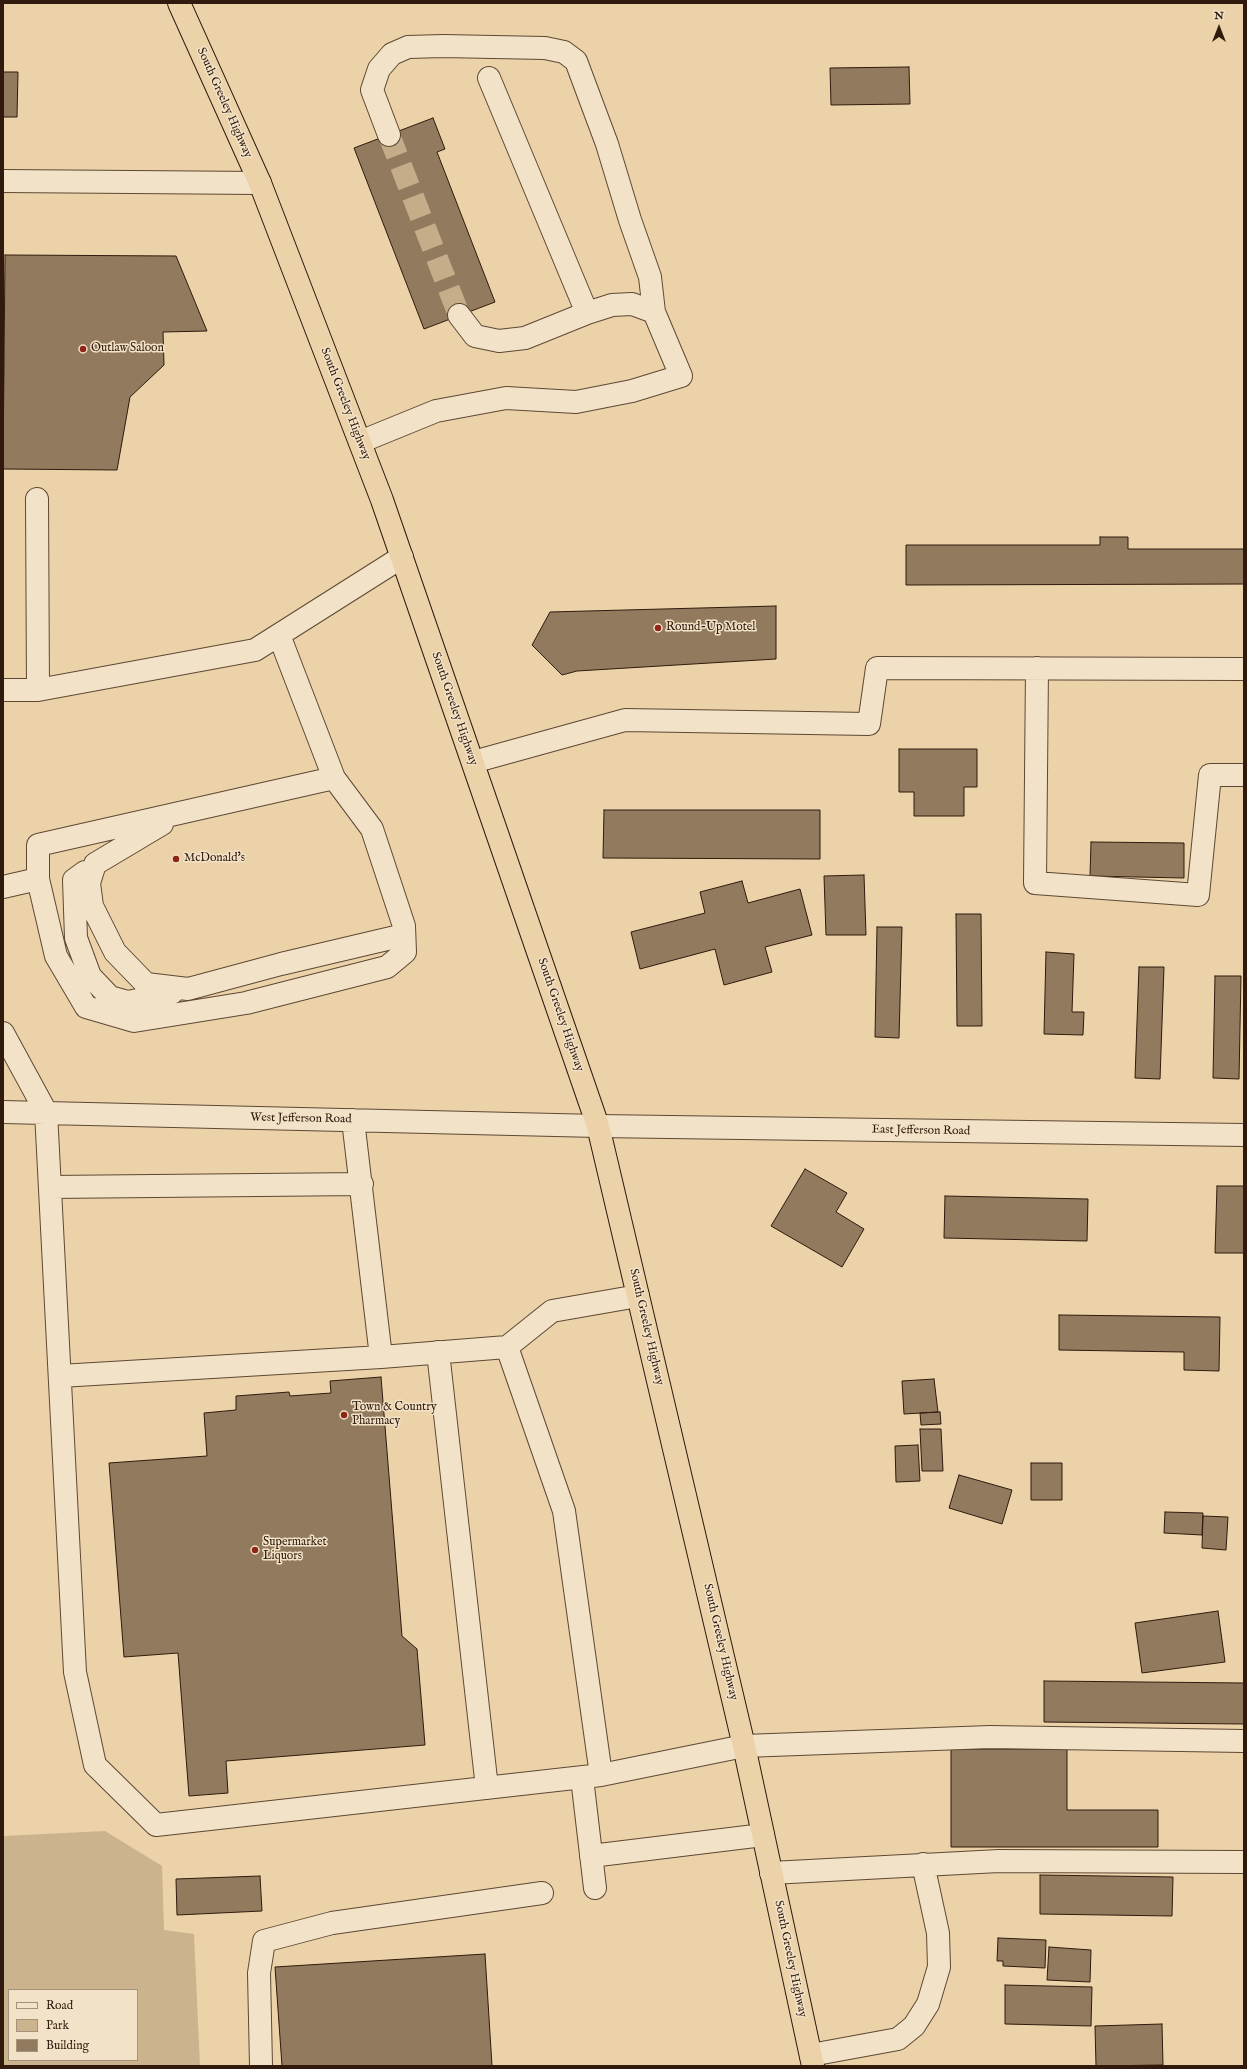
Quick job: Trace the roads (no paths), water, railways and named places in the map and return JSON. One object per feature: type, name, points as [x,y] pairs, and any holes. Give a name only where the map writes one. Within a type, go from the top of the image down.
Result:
[{"type":"highway","name":"South Greeley Highway","points":[[180,3],[260,183],[360,442],[473,762],[598,1126],[744,1746],[812,2061]]},
{"type":"street","points":[[360,442],[436,411],[506,398],[576,402],[632,391],[681,376],[654,312],[650,277],[630,220],[607,144],[576,61],[564,52],[545,48],[443,46],[408,47],[392,54],[379,69],[372,90],[389,135]]},
{"type":"street","points":[[489,78],[587,313]]},
{"type":"street","points":[[3,181],[260,183]]},
{"type":"street","points":[[459,316],[475,336],[499,341],[525,338],[587,313],[612,305],[632,304],[654,312]]},
{"type":"street","points":[[37,499],[38,690]]},
{"type":"street","points":[[3,690],[38,690],[255,650],[402,558]]},
{"type":"street","points":[[279,634],[334,778],[372,829],[404,926],[405,952],[387,967],[246,1003],[134,1021],[86,1007],[56,956],[38,879],[38,845],[334,778]]},
{"type":"street","points":[[473,762],[625,720],[869,724],[877,668],[1244,669]]},
{"type":"street","points":[[1037,668],[1035,883],[1198,895],[1210,775],[1244,775]]},
{"type":"street","points":[[178,814],[95,864],[74,880],[76,938],[90,976],[110,997],[128,1002],[188,989],[281,964],[404,936]]},
{"type":"street","points":[[95,864],[88,883],[92,906],[115,952],[146,984],[188,989]]},
{"type":"street","points":[[3,887],[38,879]]},
{"type":"street","points":[[3,1033],[46,1112],[75,1672],[95,1765],[156,1825],[592,1776],[744,1746],[990,1737],[1244,1741]]},
{"type":"street","name":"West Jefferson Road","points":[[3,1112],[598,1126]]},
{"type":"street","points":[[354,1120],[381,1357]]},
{"type":"street","name":"East Jefferson Road","points":[[598,1126],[1244,1135]]},
{"type":"street","points":[[50,1187],[362,1184]]},
{"type":"street","points":[[60,1376],[381,1357],[507,1347],[552,1311],[638,1296]]},
{"type":"street","points":[[507,1347],[564,1511],[592,1776],[591,1856],[595,1888]]},
{"type":"street","points":[[438,1352],[487,1788]]},
{"type":"street","points":[[591,1856],[763,1835]]},
{"type":"street","points":[[771,1873],[999,1861],[1244,1862]]},
{"type":"street","points":[[812,2061],[898,2039],[914,2026],[928,2004],[939,1967],[938,1933],[924,1864]]},
{"type":"street","points":[[261,2066],[259,1973],[264,1941],[332,1923],[542,1893]]},
{"type":"tunnel","points":[[389,135],[459,315]]},
{"type":"place","name":"Outlaw Saloon","points":[[83,349]]},
{"type":"place","name":"Round-Up Motel","points":[[658,628]]},
{"type":"place","name":"McDonald's","points":[[176,859]]},
{"type":"place","name":"Town & Country Pharmacy","points":[[344,1415]]},
{"type":"place","name":"Supermarket Liquors","points":[[255,1550]]}]
